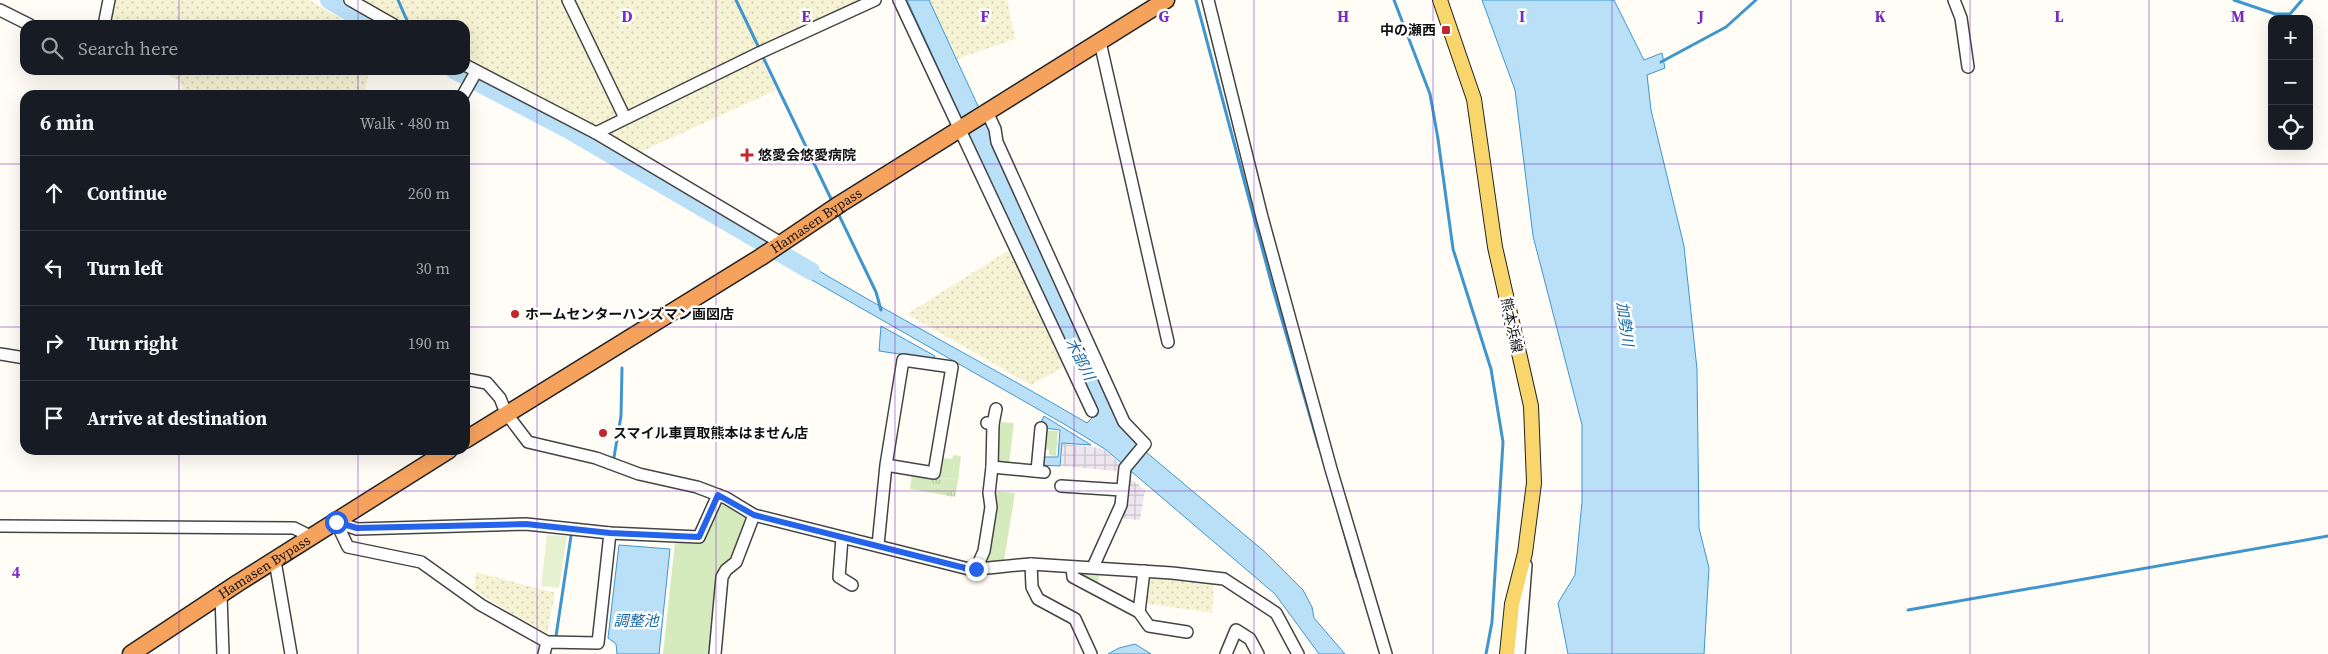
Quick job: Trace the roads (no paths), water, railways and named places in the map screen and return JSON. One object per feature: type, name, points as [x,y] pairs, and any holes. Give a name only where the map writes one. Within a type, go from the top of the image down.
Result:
[{"type":"highway","name":"Hamasen Bypass","points":[[470,437],[761,257],[1166,0]]},
{"type":"highway","name":"Hamasen Bypass","points":[[136,652],[221,595],[441,455]]},
{"type":"main road","name":"熊本浜線","points":[[1440,0],[1474,99],[1495,247],[1531,406],[1534,483],[1525,553],[1512,604],[1507,654]]},
{"type":"street","points":[[105,20],[109,0]]},
{"type":"street","points":[[350,0],[385,20]]},
{"type":"street","points":[[568,0],[625,118]]},
{"type":"street","points":[[596,133],[766,49],[875,0]]},
{"type":"street","points":[[899,0],[1092,411]]},
{"type":"street","points":[[1208,0],[1262,216],[1331,469],[1386,654]]},
{"type":"street","points":[[1954,0],[1961,18],[1968,67]]},
{"type":"street","points":[[0,10],[20,20]]},
{"type":"street","points":[[1100,42],[1168,342]]},
{"type":"street","points":[[470,69],[596,133],[779,244]]},
{"type":"street","points":[[465,90],[476,72]]},
{"type":"street","points":[[986,114],[1124,422],[1145,444],[1125,468],[1120,505],[1093,567]]},
{"type":"street","points":[[0,354],[20,357]]},
{"type":"street","points":[[878,545],[886,465],[902,360],[952,367],[934,473],[886,465]]},
{"type":"street","points":[[470,379],[487,383],[500,398],[506,413],[528,442],[596,458],[639,474],[697,487],[718,495],[754,515],[969,569],[994,569],[1031,564],[1072,568],[1093,567],[1224,579],[1276,613],[1298,654]]},
{"type":"street","points":[[976,569],[984,551],[991,507],[989,493],[992,467],[990,423],[996,409]]},
{"type":"street","points":[[992,467],[1040,472],[1043,452],[1041,428]]},
{"type":"street","points":[[1061,486],[1122,490]]},
{"type":"street","points":[[336,522],[357,528],[526,524],[610,533],[699,537],[718,495]]},
{"type":"street","points":[[715,654],[722,577],[726,570],[736,562],[754,515]]},
{"type":"street","points":[[336,522],[348,547],[421,562],[481,605],[547,642],[599,649],[610,533]]},
{"type":"street","points":[[0,526],[294,528],[312,538]]},
{"type":"street","points":[[842,538],[839,577],[852,585]]},
{"type":"street","points":[[1519,654],[1526,572],[1525,553]]},
{"type":"street","points":[[275,561],[291,654]]},
{"type":"street","points":[[1031,564],[1032,587],[1038,598],[1075,619],[1091,654]]},
{"type":"street","points":[[1072,568],[1073,577],[1139,612],[1149,626],[1188,632]]},
{"type":"street","points":[[1139,612],[1144,571]]},
{"type":"street","points":[[221,595],[223,654]]},
{"type":"street","points":[[1226,654],[1236,630],[1250,639],[1258,654]]},
{"type":"street","points":[[544,654],[547,642]]},
{"type":"water","name":"木部川","points":[[907,0],[929,0],[1124,422],[1146,452],[1265,552],[1303,590],[1312,607],[1314,618],[1345,654],[1319,654],[1275,594],[1105,449],[784,264],[794,256],[1087,423],[1097,413]]},
{"type":"water","name":"加勢川","points":[[1482,0],[1614,0],[1644,60],[1662,53],[1665,68],[1647,75],[1651,110],[1684,246],[1697,369],[1699,528],[1709,568],[1704,654],[1568,654],[1558,603],[1575,575],[1582,502],[1582,425],[1533,236],[1515,90]]},
{"type":"water","points":[[881,326],[935,356],[933,359],[879,351]]},
{"type":"water","points":[[1044,416],[1091,445],[1062,443],[1060,466],[1040,465],[1041,457],[1058,457],[1060,430],[1045,428],[1041,423]]},
{"type":"water","name":"調整池","points":[[619,545],[670,549],[659,654],[617,654],[616,644],[608,638]]},
{"type":"water","points":[[1135,644],[1151,654],[1108,654],[1119,648]]},
{"type":"waterway","points":[[329,0],[363,20]]},
{"type":"waterway","points":[[398,0],[407,20]]},
{"type":"waterway","points":[[736,0],[760,50]]},
{"type":"waterway","points":[[1196,0],[1273,289],[1319,447]]},
{"type":"waterway","points":[[1394,0],[1430,94],[1453,249],[1491,369],[1503,442],[1492,622],[1486,654]]},
{"type":"waterway","points":[[1661,62],[1726,27],[1756,0]]},
{"type":"waterway","points":[[2234,0],[2275,14],[2290,14],[2302,0]]},
{"type":"waterway","points":[[762,55],[833,203]]},
{"type":"waterway","points":[[464,75],[567,129],[811,271]]},
{"type":"waterway","points":[[837,211],[876,292],[881,310]]},
{"type":"waterway","points":[[614,457],[621,416],[622,368]]},
{"type":"waterway","points":[[1340,518],[1357,577]]},
{"type":"waterway","points":[[556,636],[571,536]]},
{"type":"waterway","points":[[1908,610],[2328,536]]},
{"type":"place","name":"中の瀬西","points":[[1446,30]]},
{"type":"place","name":"悠愛会悠愛病院","points":[[747,155]]},
{"type":"place","name":"ホームセンターハンズマン画図店","points":[[515,314]]},
{"type":"place","name":"スマイル車買取熊本はません店","points":[[603,433]]}]
